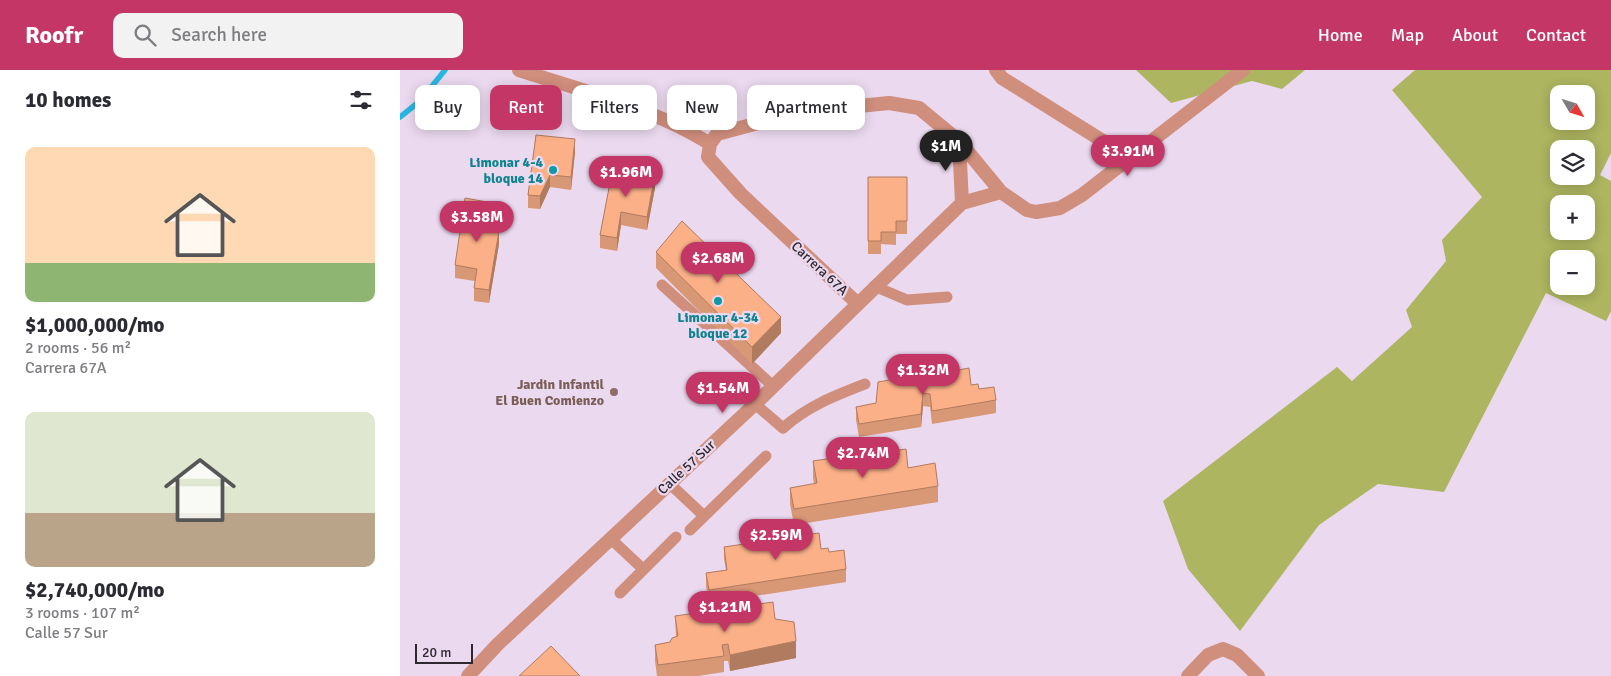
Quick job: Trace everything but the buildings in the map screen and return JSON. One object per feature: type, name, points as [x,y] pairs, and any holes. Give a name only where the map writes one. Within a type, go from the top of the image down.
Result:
[{"type":"street","points":[[519,70],[650,114],[689,130],[710,144],[716,134],[800,112],[889,103],[919,108],[959,141],[1001,192],[1027,210],[1036,212],[1055,210],[1082,195],[1243,70]]},
{"type":"street","points":[[996,70],[1002,78],[1130,158]]},
{"type":"street","points":[[959,141],[962,203]]},
{"type":"street","name":"Carrera 67A","points":[[710,144],[708,157],[741,194],[857,303]]},
{"type":"street","name":"Calle 57 Sur","points":[[468,676],[498,644],[755,404],[874,286],[962,203],[1001,192]]},
{"type":"street","points":[[1188,676],[1208,655],[1223,649],[1237,655],[1258,676]]},
{"type":"lane","points":[[662,285],[773,386]]},
{"type":"lane","points":[[874,286],[907,300],[947,297]]},
{"type":"lane","points":[[755,404],[783,428],[802,412],[821,400],[865,384]]},
{"type":"lane","points":[[690,530],[766,456]]},
{"type":"lane","points":[[670,483],[704,516]]},
{"type":"lane","points":[[620,593],[676,537]]},
{"type":"lane","points":[[611,539],[643,569]]},
{"type":"green space","points":[[1136,70],[1305,70],[1282,89],[1252,81],[1171,103]]},
{"type":"green space","points":[[1415,70],[1611,70],[1611,153],[1600,175],[1611,181],[1611,311],[1606,321],[1550,295],[1595,295],[1595,250],[1550,250],[1550,295],[1546,293],[1444,492],[1378,484],[1319,525],[1240,631],[1188,569],[1163,501],[1337,367],[1352,381],[1412,327],[1406,310],[1446,261],[1442,240],[1482,197],[1392,90]]},
{"type":"waterway","points":[[400,117],[420,101],[445,70]]},
{"type":"place","name":"Limonar 4-4 bloque 14","points":[[553,170]]},
{"type":"place","name":"Limonar 4-34 bloque 12","points":[[718,301]]},
{"type":"place","name":"Jardin Infantil El Buen Comienzo","points":[[614,392]]}]
